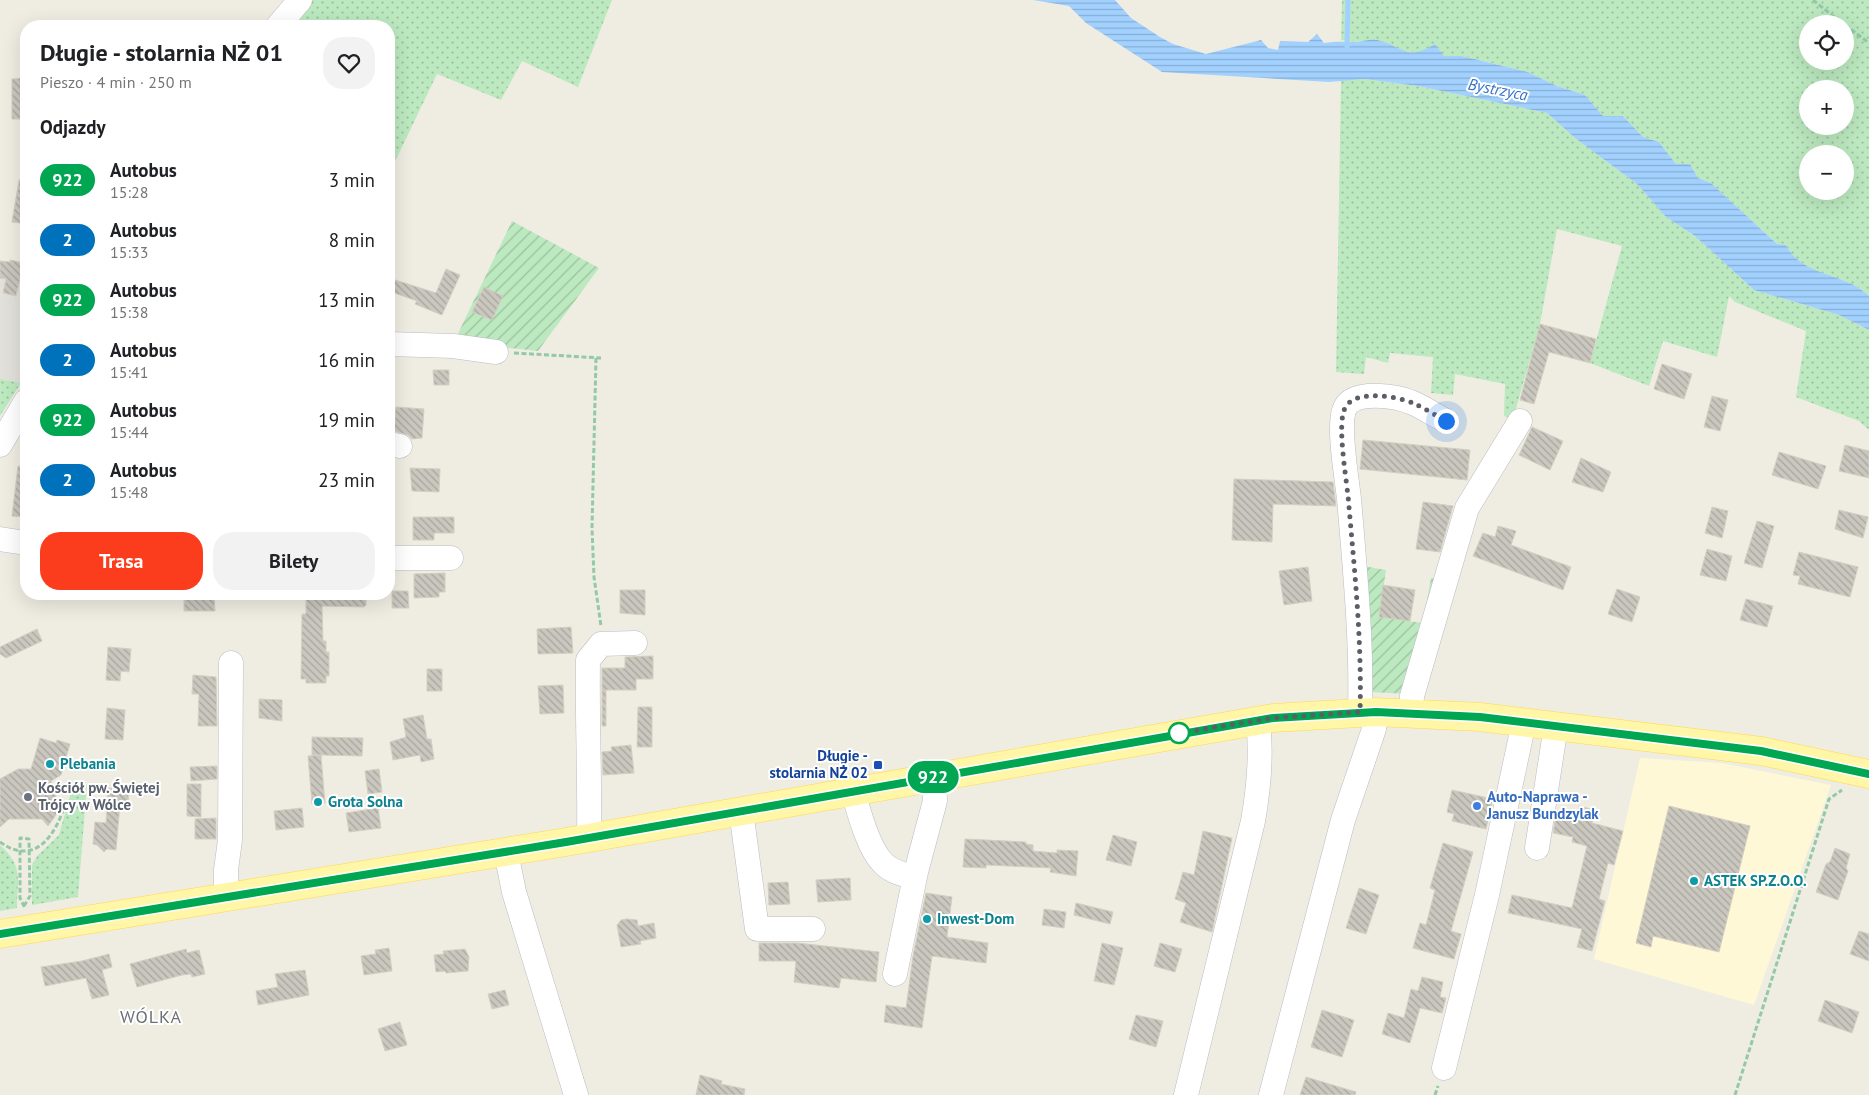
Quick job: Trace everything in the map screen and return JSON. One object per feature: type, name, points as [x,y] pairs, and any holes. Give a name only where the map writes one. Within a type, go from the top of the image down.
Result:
[{"type":"main road","points":[[0,934],[589,838],[1258,721],[1368,712],[1411,712],[1524,722],[1761,751],[1869,774]]},
{"type":"street","points":[[283,20],[300,0]]},
{"type":"street","points":[[395,344],[453,346],[496,352]]},
{"type":"street","points":[[1271,1095],[1344,820],[1374,729],[1361,680],[1356,585],[1343,452],[1343,418],[1345,407],[1352,401],[1365,396],[1380,396],[1411,402],[1446,421]]},
{"type":"street","points":[[0,445],[20,411]]},
{"type":"street","points":[[1411,712],[1412,696],[1467,508],[1520,421]]},
{"type":"street","points":[[0,539],[20,541]]},
{"type":"street","points":[[395,558],[451,558]]},
{"type":"street","points":[[589,838],[588,660],[602,644],[635,644]]},
{"type":"street","points":[[226,897],[226,870],[230,840],[231,663]]},
{"type":"street","points":[[1186,1095],[1254,821],[1262,749],[1258,721]]},
{"type":"street","points":[[1444,1068],[1487,895],[1524,722]]},
{"type":"street","points":[[1536,848],[1556,726]]},
{"type":"street","points":[[895,974],[914,878],[935,801],[934,777]]},
{"type":"street","points":[[853,792],[863,823],[883,863],[897,872],[914,878]]},
{"type":"street","points":[[741,811],[757,929],[813,929]]},
{"type":"street","points":[[506,852],[514,892],[576,1095]]},
{"type":"path","points":[[1813,0],[1832,15]]},
{"type":"path","points":[[1854,32],[1869,43]]},
{"type":"path","points":[[496,352],[598,358],[592,528],[594,576],[601,620],[602,644]]},
{"type":"path","points":[[1735,1095],[1829,799],[1842,789]]},
{"type":"path","points":[[0,842],[19,852],[29,852],[42,844],[61,818],[66,800]]},
{"type":"path","points":[[20,838],[29,839],[30,896],[24,906],[20,898],[19,852],[20,838]]},
{"type":"shaded area","points":[[0,261],[20,264],[20,383],[0,379]]},
{"type":"shaded area","points":[[1640,758],[1721,763],[1831,785],[1754,1005],[1594,959]]},
{"type":"green space","points":[[312,0],[612,0],[578,87],[522,61],[501,100],[437,74],[395,162],[395,20],[297,20]]},
{"type":"green space","points":[[1342,0],[1869,0],[1869,296],[1848,282],[1802,263],[1786,245],[1777,244],[1711,183],[1698,178],[1690,164],[1676,164],[1659,142],[1643,137],[1623,116],[1603,116],[1585,95],[1557,86],[1528,72],[1462,56],[1444,56],[1435,45],[1421,53],[1402,51],[1377,40],[1352,42],[1341,40]]},
{"type":"green space","points":[[1364,79],[1418,86],[1547,113],[1575,138],[1637,184],[1666,217],[1695,236],[1754,290],[1839,315],[1869,330],[1869,430],[1859,421],[1796,397],[1806,331],[1735,302],[1729,296],[1717,357],[1663,341],[1649,386],[1590,363],[1622,246],[1557,229],[1540,324],[1513,419],[1504,416],[1505,384],[1455,374],[1453,395],[1431,393],[1433,357],[1390,353],[1388,363],[1366,357],[1364,374],[1336,372],[1341,80]]},
{"type":"green space","points":[[512,221],[599,268],[538,351],[454,342]]},
{"type":"green space","points":[[0,379],[20,383],[20,385],[0,416]]},
{"type":"green space","points":[[1363,566],[1386,570],[1379,617],[1423,623],[1431,578],[1443,580],[1411,694],[1369,692]]},
{"type":"green space","points":[[74,781],[87,784],[78,897],[32,905],[32,865],[37,856],[59,835]]},
{"type":"green space","points":[[0,845],[13,860],[18,881],[17,908],[0,911]]},
{"type":"water","name":"Bystrzyca","points":[[1033,0],[1115,0],[1131,18],[1160,37],[1173,44],[1206,54],[1261,40],[1268,48],[1278,50],[1280,41],[1308,42],[1317,34],[1324,43],[1375,40],[1411,52],[1417,52],[1435,44],[1444,56],[1462,56],[1528,72],[1557,86],[1585,95],[1603,116],[1623,116],[1643,137],[1659,142],[1676,164],[1690,164],[1698,178],[1711,183],[1777,244],[1786,245],[1802,263],[1859,288],[1869,296],[1869,330],[1839,315],[1754,290],[1695,236],[1666,217],[1637,184],[1575,138],[1547,113],[1418,86],[1364,79],[1329,82],[1162,72],[1086,23],[1069,6]]},
{"type":"building","points":[[20,78],[20,119],[12,119],[12,79]]},
{"type":"building","points":[[19,180],[20,180],[20,223],[12,222]]},
{"type":"building","points":[[10,260],[20,262],[20,280],[16,296],[3,293],[6,279],[0,278],[0,261],[10,262]]},
{"type":"building","points":[[446,269],[460,275],[442,315],[415,304],[417,301],[395,293],[395,280],[436,293]]},
{"type":"building","points":[[484,287],[503,296],[492,320],[472,312]]},
{"type":"building","points":[[1540,324],[1596,339],[1590,363],[1549,352],[1534,404],[1520,400]]},
{"type":"building","points":[[1662,364],[1692,374],[1684,399],[1654,389]]},
{"type":"building","points":[[433,370],[449,370],[449,385],[434,385]]},
{"type":"building","points":[[1712,396],[1728,400],[1720,431],[1704,427]]},
{"type":"building","points":[[396,407],[424,409],[422,438],[412,439],[408,435],[395,431]]},
{"type":"building","points":[[1532,427],[1563,441],[1550,470],[1519,455]]},
{"type":"building","points":[[1363,440],[1470,450],[1467,480],[1360,469]]},
{"type":"building","points":[[1845,445],[1869,451],[1869,478],[1839,471]]},
{"type":"building","points":[[1779,452],[1826,466],[1818,489],[1772,475]]},
{"type":"building","points":[[1581,458],[1611,472],[1603,492],[1572,482]]},
{"type":"building","points":[[18,466],[20,466],[20,517],[12,516]]},
{"type":"building","points":[[410,468],[440,469],[439,492],[412,491]]},
{"type":"building","points":[[1234,479],[1333,482],[1336,506],[1273,504],[1272,542],[1232,540]]},
{"type":"building","points":[[1423,502],[1453,506],[1440,552],[1416,549]]},
{"type":"building","points":[[1712,507],[1728,511],[1722,538],[1705,533]]},
{"type":"building","points":[[1839,510],[1868,517],[1863,538],[1835,529]]},
{"type":"building","points":[[413,517],[454,517],[454,533],[434,533],[434,540],[413,540]]},
{"type":"building","points":[[1757,521],[1774,526],[1762,568],[1744,563]]},
{"type":"building","points":[[1498,526],[1516,531],[1511,545],[1571,567],[1563,590],[1473,556],[1483,533],[1495,537]]},
{"type":"building","points":[[1707,549],[1732,556],[1726,581],[1700,575]]},
{"type":"building","points":[[1799,552],[1858,567],[1850,597],[1798,584],[1800,576],[1793,575]]},
{"type":"building","points":[[1308,567],[1312,601],[1284,605],[1279,571]]},
{"type":"building","points":[[445,573],[445,592],[439,592],[439,597],[414,598],[414,574]]},
{"type":"building","points":[[1383,585],[1415,590],[1410,621],[1379,617]]},
{"type":"building","points":[[1617,589],[1640,597],[1632,622],[1608,614]]},
{"type":"building","points":[[620,590],[645,590],[645,615],[620,613]]},
{"type":"building","points":[[395,591],[408,591],[409,608],[392,608],[392,600],[395,600]]},
{"type":"building","points":[[1746,599],[1773,606],[1767,627],[1740,620]]},
{"type":"building","points":[[184,600],[214,600],[215,611],[184,611]]},
{"type":"building","points":[[306,600],[366,600],[364,607],[322,606],[323,641],[326,641],[326,652],[329,652],[329,676],[326,676],[326,683],[306,683],[306,679],[301,679],[302,614],[306,614]]},
{"type":"building","points":[[571,627],[573,653],[538,654],[537,629]]},
{"type":"building","points":[[37,629],[42,641],[6,658],[0,654],[0,647]]},
{"type":"building","points":[[108,647],[131,649],[129,672],[121,671],[120,681],[106,680]]},
{"type":"building","points":[[653,656],[653,679],[636,679],[636,690],[606,690],[606,726],[602,726],[602,668],[625,668],[625,657]]},
{"type":"building","points":[[427,669],[442,669],[442,691],[427,691]]},
{"type":"building","points":[[193,675],[216,677],[217,726],[198,726],[199,694],[192,694]]},
{"type":"building","points":[[563,685],[564,713],[540,714],[538,686]]},
{"type":"building","points":[[259,699],[282,700],[282,721],[259,718]]},
{"type":"building","points":[[638,707],[652,707],[652,747],[637,747]]},
{"type":"building","points":[[107,708],[125,710],[123,740],[105,739]]},
{"type":"building","points":[[423,715],[427,739],[431,739],[434,759],[421,762],[420,755],[393,760],[390,742],[406,737],[403,719]]},
{"type":"building","points":[[312,737],[363,738],[362,756],[312,755]]},
{"type":"building","name":"Kościół pw. Świętej Trójcy w Wólce","points":[[40,738],[56,743],[57,740],[70,744],[61,775],[51,781],[56,794],[55,808],[58,809],[56,815],[48,826],[42,819],[9,819],[0,827],[0,779],[18,769],[31,769]]},
{"type":"building","points":[[631,745],[634,773],[603,775],[602,752],[612,751],[611,747]]},
{"type":"building","points":[[321,755],[325,803],[312,804],[308,756]]},
{"type":"building","points":[[217,766],[217,779],[191,781],[190,767]]},
{"type":"building","points":[[379,769],[382,792],[368,794],[365,771]]},
{"type":"building","points":[[187,784],[201,784],[201,817],[187,816]]},
{"type":"building","points":[[108,788],[129,789],[128,804],[120,804],[116,850],[107,849],[104,852],[97,845],[93,844],[95,822],[106,823]]},
{"type":"building","points":[[1452,790],[1493,799],[1486,829],[1452,821],[1454,814],[1447,812]]},
{"type":"building","points":[[1579,806],[1595,810],[1592,823],[1623,831],[1614,865],[1608,863],[1599,899],[1605,901],[1592,951],[1577,947],[1582,929],[1508,913],[1512,895],[1572,908],[1587,846],[1572,842],[1573,837],[1553,833],[1557,810],[1577,814]]},
{"type":"building","name":"ASTEK SP.Z.O.O.","points":[[1669,806],[1750,826],[1719,952],[1653,936],[1651,947],[1636,943]]},
{"type":"building","points":[[302,808],[304,827],[276,830],[274,811]]},
{"type":"building","points":[[378,808],[381,828],[349,832],[346,813]]},
{"type":"building","points":[[216,818],[216,839],[195,839],[195,819]]},
{"type":"building","points":[[1203,831],[1232,838],[1212,932],[1180,922],[1186,903],[1175,899],[1183,872],[1194,875]]},
{"type":"building","points":[[1113,835],[1137,842],[1131,866],[1106,860]]},
{"type":"building","points":[[965,839],[1026,842],[1026,844],[1033,845],[1033,851],[1057,853],[1057,850],[1078,851],[1076,876],[1050,872],[1051,868],[986,865],[986,868],[963,867]]},
{"type":"building","points":[[1443,843],[1473,852],[1451,931],[1461,934],[1454,959],[1413,948],[1420,923],[1426,925],[1435,890],[1430,888]]},
{"type":"building","points":[[1835,848],[1850,854],[1846,868],[1848,871],[1838,900],[1816,892],[1826,864],[1830,862]]},
{"type":"building","points":[[850,878],[851,900],[818,902],[816,880]]},
{"type":"building","points":[[788,882],[790,904],[769,905],[768,883]]},
{"type":"building","points":[[1359,888],[1379,895],[1366,934],[1346,928]]},
{"type":"building","points":[[926,893],[952,897],[947,937],[988,943],[986,963],[932,956],[922,1028],[884,1022],[886,1005],[906,1008],[913,956]]},
{"type":"building","points":[[1076,903],[1113,912],[1110,924],[1074,915]]},
{"type":"building","points":[[1044,909],[1066,912],[1064,928],[1042,925]]},
{"type":"building","points":[[621,920],[637,920],[638,926],[654,923],[656,938],[640,941],[641,944],[621,947],[617,925]]},
{"type":"building","points":[[1859,931],[1869,934],[1869,961],[1850,954]]},
{"type":"building","points":[[759,943],[798,943],[879,952],[876,982],[841,978],[839,988],[794,982],[796,961],[759,961]]},
{"type":"building","points":[[1102,943],[1123,948],[1114,985],[1094,981]]},
{"type":"building","points":[[1160,943],[1182,949],[1175,972],[1154,966]]},
{"type":"building","points":[[389,948],[392,971],[364,975],[361,956],[376,954],[375,950]]},
{"type":"building","points":[[186,949],[187,953],[199,950],[205,974],[192,977],[191,974],[182,975],[137,987],[130,964]]},
{"type":"building","points":[[465,949],[469,957],[468,971],[436,972],[434,955],[444,954],[443,951]]},
{"type":"building","points":[[109,954],[112,967],[102,970],[109,995],[92,999],[86,978],[45,986],[41,967],[82,961]]},
{"type":"building","points":[[305,970],[309,995],[258,1005],[256,991],[278,987],[275,974]]},
{"type":"building","points":[[1422,977],[1443,982],[1440,997],[1446,998],[1442,1013],[1420,1008],[1410,1043],[1382,1034],[1388,1013],[1404,1018],[1411,989],[1418,991]]},
{"type":"building","points":[[505,990],[509,1005],[492,1009],[488,994]]},
{"type":"building","points":[[1825,1000],[1859,1012],[1852,1033],[1818,1021]]},
{"type":"building","points":[[1322,1010],[1354,1020],[1342,1057],[1311,1047]]},
{"type":"building","points":[[1136,1015],[1163,1021],[1156,1047],[1129,1039]]},
{"type":"building","points":[[400,1022],[407,1045],[385,1051],[378,1029]]},
{"type":"building","points":[[700,1075],[722,1081],[721,1084],[745,1089],[744,1095],[696,1095]]},
{"type":"building","points":[[1306,1077],[1356,1092],[1355,1095],[1300,1095]]},
{"type":"waterway","points":[[1347,47],[1348,0]]},
{"type":"bus line","name":"922","points":[[0,934],[566,842],[1165,735],[1273,718],[1376,712],[1480,717],[1761,751],[1869,774]]},
{"type":"place","name":"Plebania","points":[[50,764]]},
{"type":"place","name":"Długie - stolarnia NŻ 02","points":[[878,765]]},
{"type":"place","name":"Kościół pw. Świętej Trójcy w Wólce","points":[[28,797]]},
{"type":"place","name":"Grota Solna","points":[[318,802]]},
{"type":"place","name":"Auto-Naprawa - Janusz Bundzylak","points":[[1477,806]]},
{"type":"place","name":"ASTEK SP.Z.O.O.","points":[[1694,881]]},
{"type":"place","name":"Inwest-Dom","points":[[927,919]]},
{"type":"district","name":"WÓLKA","points":[[151,1017]]},
{"type":"route","points":[[1179,733],[1273,718],[1360,712],[1361,680],[1356,585],[1348,484],[1343,452],[1343,418],[1345,407],[1352,401],[1365,396],[1380,396],[1411,402],[1446,421]]}]
